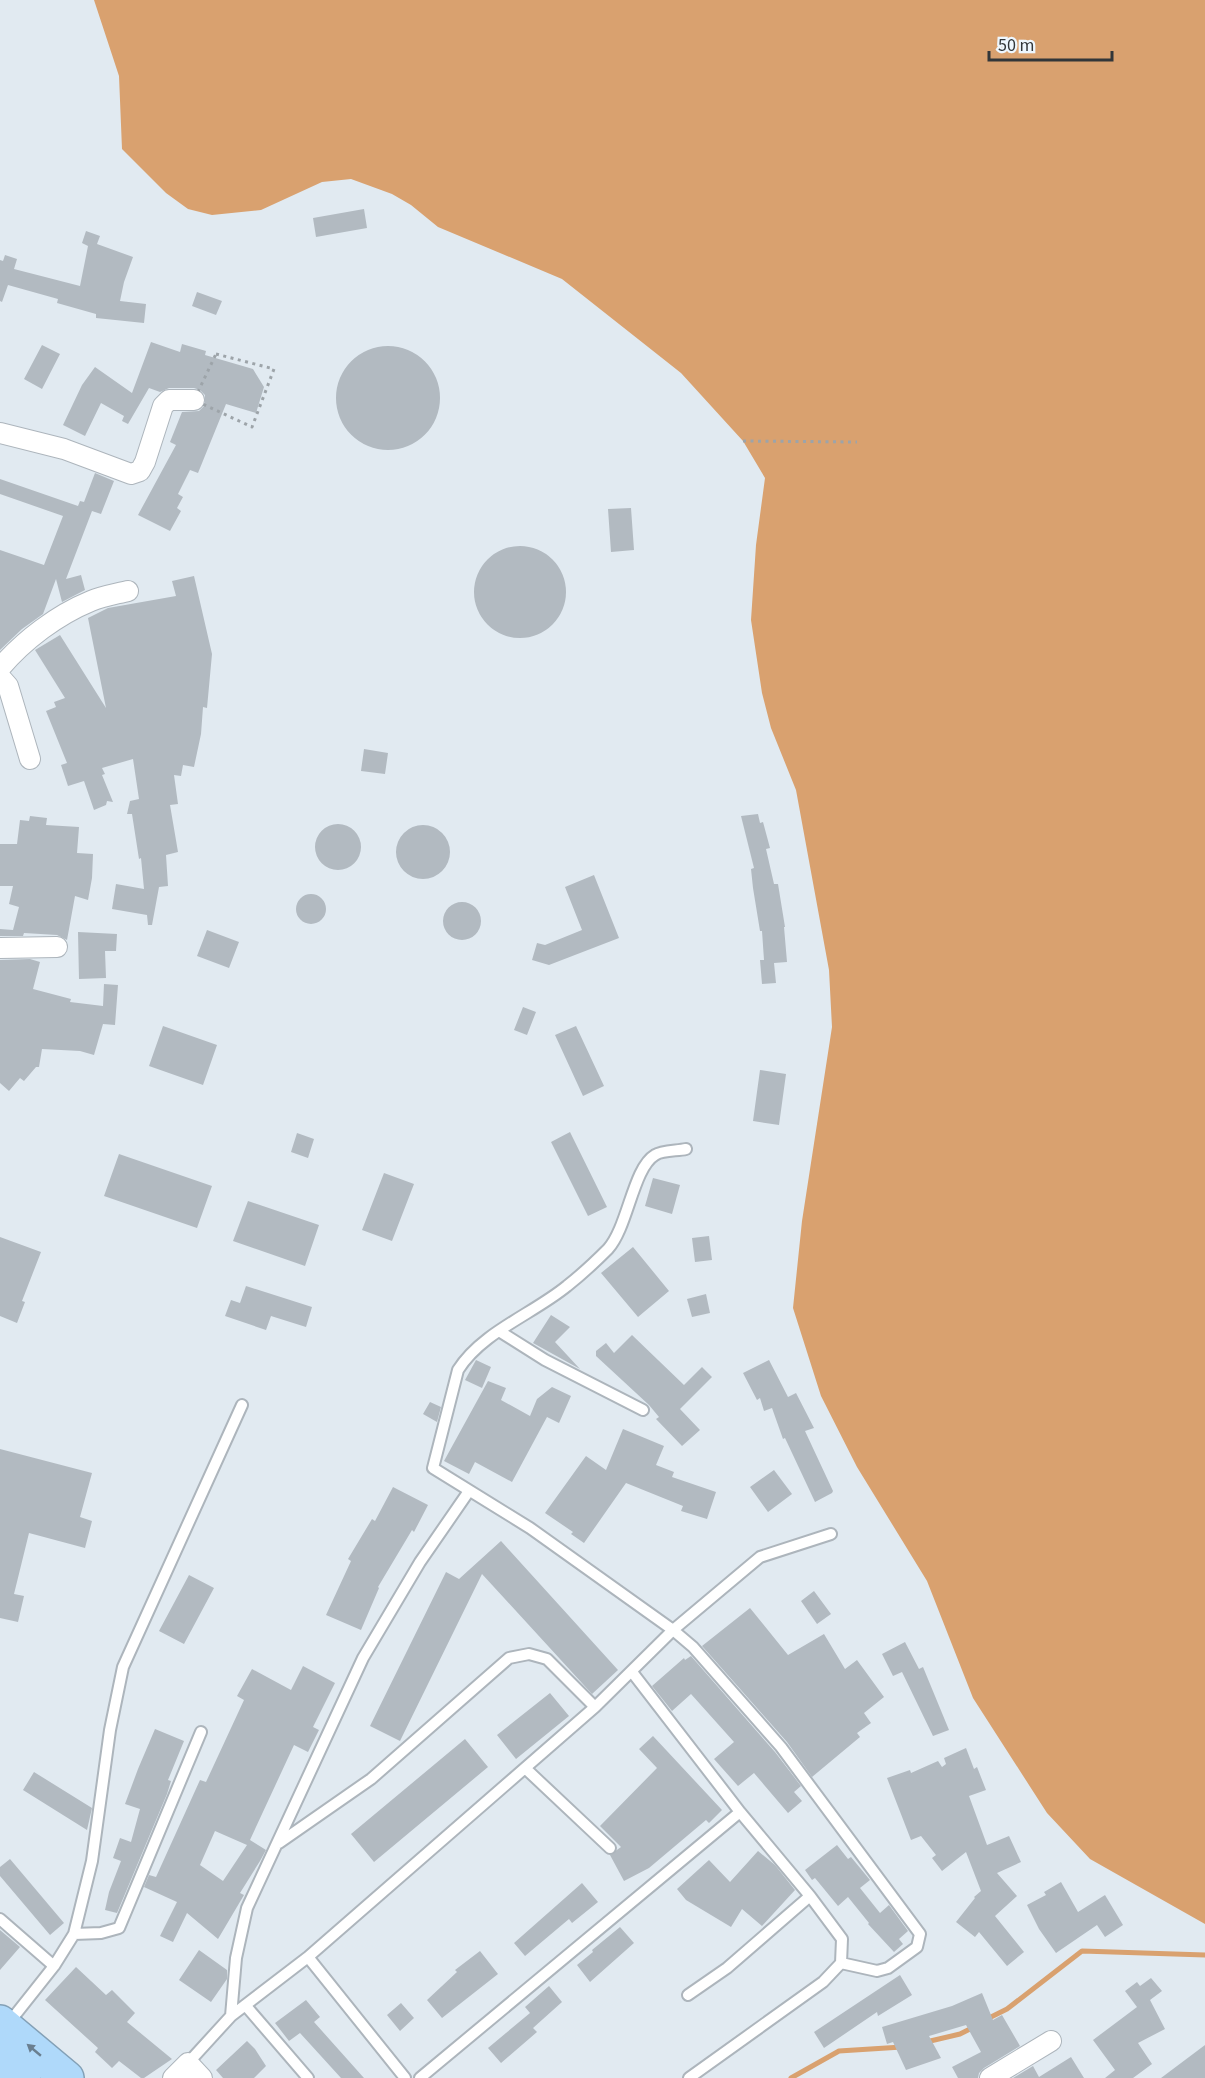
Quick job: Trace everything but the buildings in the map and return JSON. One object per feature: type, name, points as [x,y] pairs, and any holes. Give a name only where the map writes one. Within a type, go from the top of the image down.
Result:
[{"type":"highway","points":[[2,2028],[67,2078]]},
{"type":"highway","points":[[0,2059],[24,2078]]},
{"type":"street","points":[[0,433],[64,449],[130,474],[140,471],[145,462],[163,406],[169,400],[194,400]]},
{"type":"street","points":[[0,668],[13,652],[66,614],[93,600],[128,591]]},
{"type":"street","points":[[0,677],[8,686],[30,759]]},
{"type":"street","points":[[0,948],[57,947]]},
{"type":"street","points":[[990,2078],[1052,2041]]},
{"type":"street","points":[[173,2078],[188,2063],[202,2078]]},
{"type":"lane","points":[[686,1149],[656,1154],[645,1164],[616,1238],[567,1287],[499,1331],[465,1359],[458,1370],[434,1468],[530,1528],[674,1630],[693,1647],[780,1747],[920,1934],[917,1947],[888,1968],[877,1971],[841,1963]]},
{"type":"lane","points":[[499,1331],[546,1360],[643,1410]]},
{"type":"lane","points":[[2,2028],[54,1965],[74,1934],[92,1861],[110,1730],[123,1667],[242,1405]]},
{"type":"lane","points":[[231,2016],[236,1958],[247,1908],[363,1658],[420,1562],[469,1491]]},
{"type":"lane","points":[[188,2063],[231,2016],[308,1957],[595,1707],[674,1630],[760,1557],[831,1534]]},
{"type":"lane","points":[[279,1843],[371,1779],[509,1659],[529,1653],[548,1659],[595,1707]]},
{"type":"lane","points":[[632,1672],[842,1939],[841,1963],[823,1982],[689,2078]]},
{"type":"lane","points":[[74,1934],[101,1933],[119,1928],[201,1732]]},
{"type":"lane","points":[[525,1768],[610,1848]]},
{"type":"lane","points":[[420,2078],[740,1812]]},
{"type":"lane","points":[[688,1995],[727,1968],[810,1896]]},
{"type":"lane","points":[[0,1919],[54,1965]]},
{"type":"lane","points":[[308,1957],[405,2078]]},
{"type":"lane","points":[[246,2006],[308,2078]]},
{"type":"path","points":[[216,354],[274,369],[252,427],[194,400],[216,354]]},
{"type":"path","points":[[743,441],[857,442]]},
{"type":"shaded area","points":[[94,0],[1205,0],[1205,1924],[1090,1859],[1047,1813],[973,1698],[927,1581],[857,1467],[821,1396],[793,1308],[802,1221],[832,1027],[829,970],[796,790],[771,728],[762,693],[751,620],[756,545],[765,478],[743,441],[681,373],[562,279],[438,227],[411,205],[392,194],[351,179],[322,182],[261,210],[212,215],[188,209],[166,193],[122,149],[119,76]]},
{"type":"waterway","points":[[987,2019],[1007,2009],[1082,1951],[1205,1955]]},
{"type":"waterway","points":[[926,2042],[960,2034],[974,2027]]},
{"type":"waterway","points":[[791,2078],[839,2051],[902,2047]]}]
